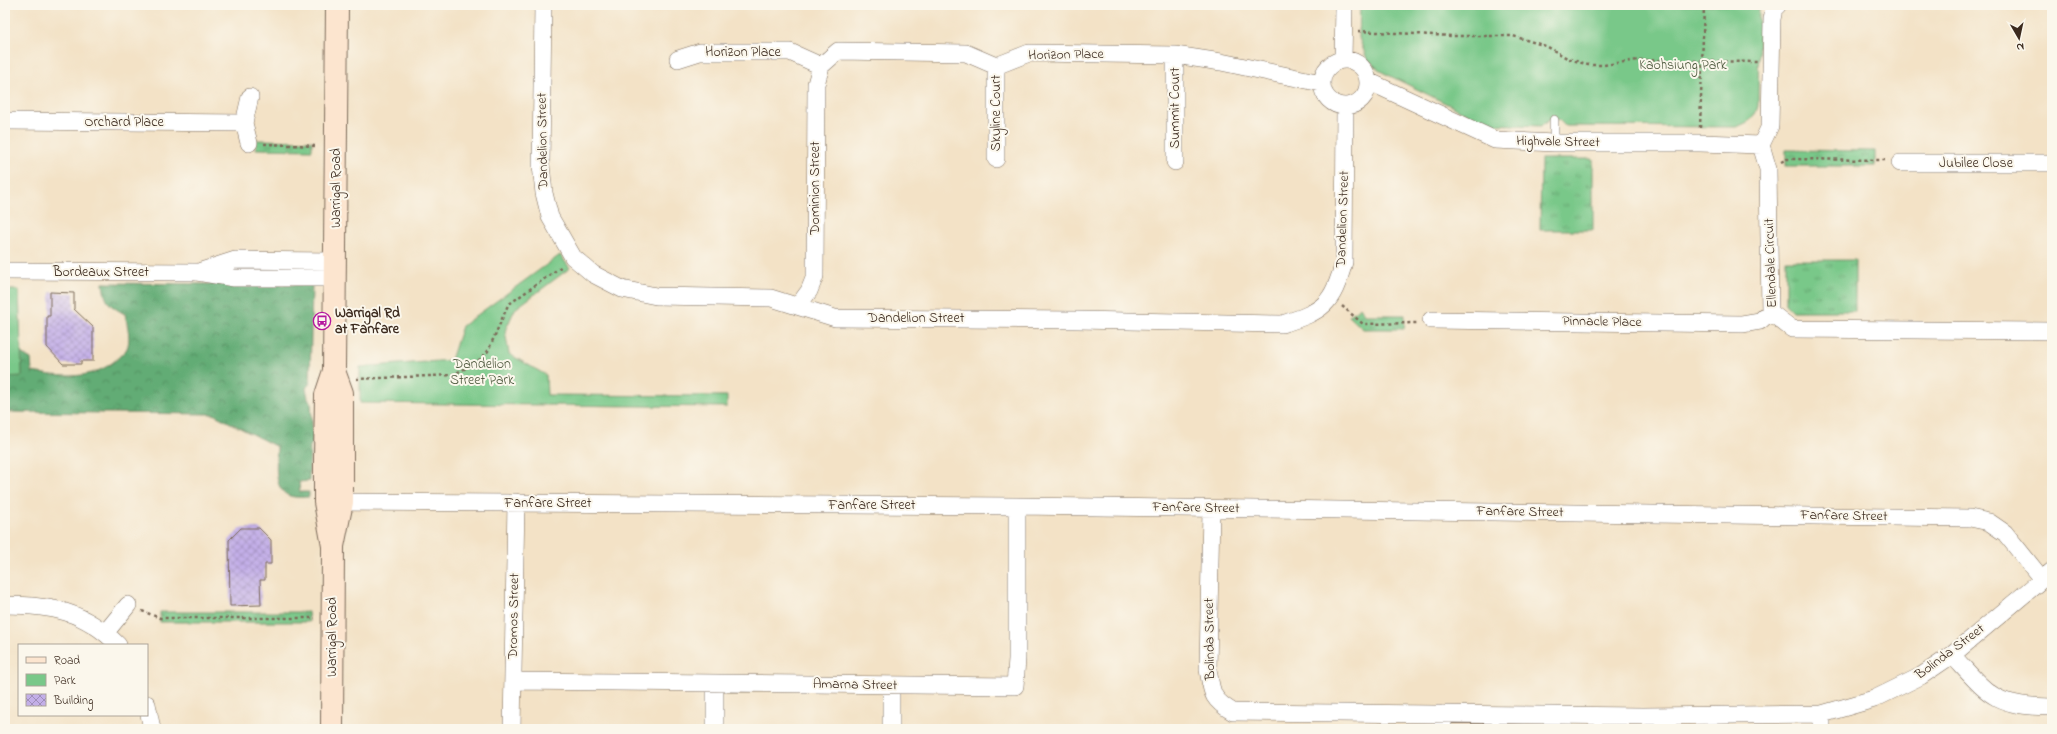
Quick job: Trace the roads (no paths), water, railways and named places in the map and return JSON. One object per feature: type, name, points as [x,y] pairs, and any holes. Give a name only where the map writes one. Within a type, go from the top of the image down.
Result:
[{"type":"main road","name":"Warrigal Road","points":[[332,729],[333,502],[342,393],[334,371],[338,5]]},
{"type":"street","name":"Dandelion Street","points":[[543,5],[542,165],[544,194],[550,217],[573,257],[593,274],[622,289],[656,296],[771,298],[835,318],[1078,320],[1282,324],[1310,316],[1331,297],[1338,285],[1344,262],[1345,107]]},
{"type":"street","points":[[1343,60],[1344,5]]},
{"type":"street","points":[[1761,145],[1770,126],[1772,19],[1774,8],[1778,5]]},
{"type":"street","points":[[821,66],[838,51],[966,53],[996,66]]},
{"type":"street","name":"Horizon Place","points":[[678,59],[700,52],[790,52],[821,66]]},
{"type":"street","name":"Horizon Place","points":[[996,66],[1029,53],[1175,55],[1221,62],[1321,83]]},
{"type":"street","name":"Summit Court","points":[[1175,55],[1175,162]]},
{"type":"street","points":[[1343,60],[1357,63],[1363,68],[1368,81],[1366,94],[1363,99],[1356,104],[1345,107],[1335,105],[1328,100],[1322,89],[1321,83],[1324,72],[1329,66],[1343,60]]},
{"type":"street","name":"Dominion Street","points":[[798,306],[809,291],[815,276],[816,84],[821,66]]},
{"type":"street","name":"Skyline Court","points":[[996,66],[996,159]]},
{"type":"street","name":"Highvale Street","points":[[1368,81],[1495,140],[1554,143],[1700,143],[1761,145]]},
{"type":"street","points":[[248,143],[244,123],[250,98]]},
{"type":"street","name":"Orchard Place","points":[[5,121],[244,123]]},
{"type":"street","name":"Ellendale Circuit","points":[[1761,145],[1768,169],[1770,312],[1792,329],[2052,331]]},
{"type":"street","name":"Jubilee Close","points":[[1900,163],[2052,163]]},
{"type":"street","name":"Bordeaux Street","points":[[5,271],[197,272],[235,260],[335,270]]},
{"type":"street","name":"Pinnacle Place","points":[[1431,320],[1742,324],[1760,321],[1770,312]]},
{"type":"street","name":"Fanfare Street","points":[[333,502],[1017,506],[1970,518],[1990,522],[2005,533],[2047,575]]},
{"type":"street","name":"Dromos Street","points":[[512,729],[516,502]]},
{"type":"street","name":"Amarna Street","points":[[513,681],[1015,686],[1017,659],[1017,506]]},
{"type":"street","name":"Bolinda Street","points":[[1211,509],[1208,669],[1212,692],[1219,704],[1234,712],[1443,722],[1822,722],[1921,676],[1952,655],[2047,575]]},
{"type":"street","points":[[5,605],[32,605],[59,609],[87,620],[106,632],[117,644]]},
{"type":"street","points":[[106,632],[128,605]]},
{"type":"street","points":[[1952,655],[1987,693],[2004,702],[2023,707],[2052,707]]},
{"type":"street","points":[[715,683],[715,729]]},
{"type":"street","points":[[891,685],[891,729]]},
{"type":"street","points":[[148,709],[152,729]]},
{"type":"lane","points":[[1554,120],[1554,143]]},
{"type":"place","name":"Warrigal Rd at Fanfare","points":[[322,321]]},
{"type":"park label","name":"Kaohsiung Park","points":[[1683,65]]},
{"type":"park label","name":"Dandelion Street Park","points":[[482,372]]}]
